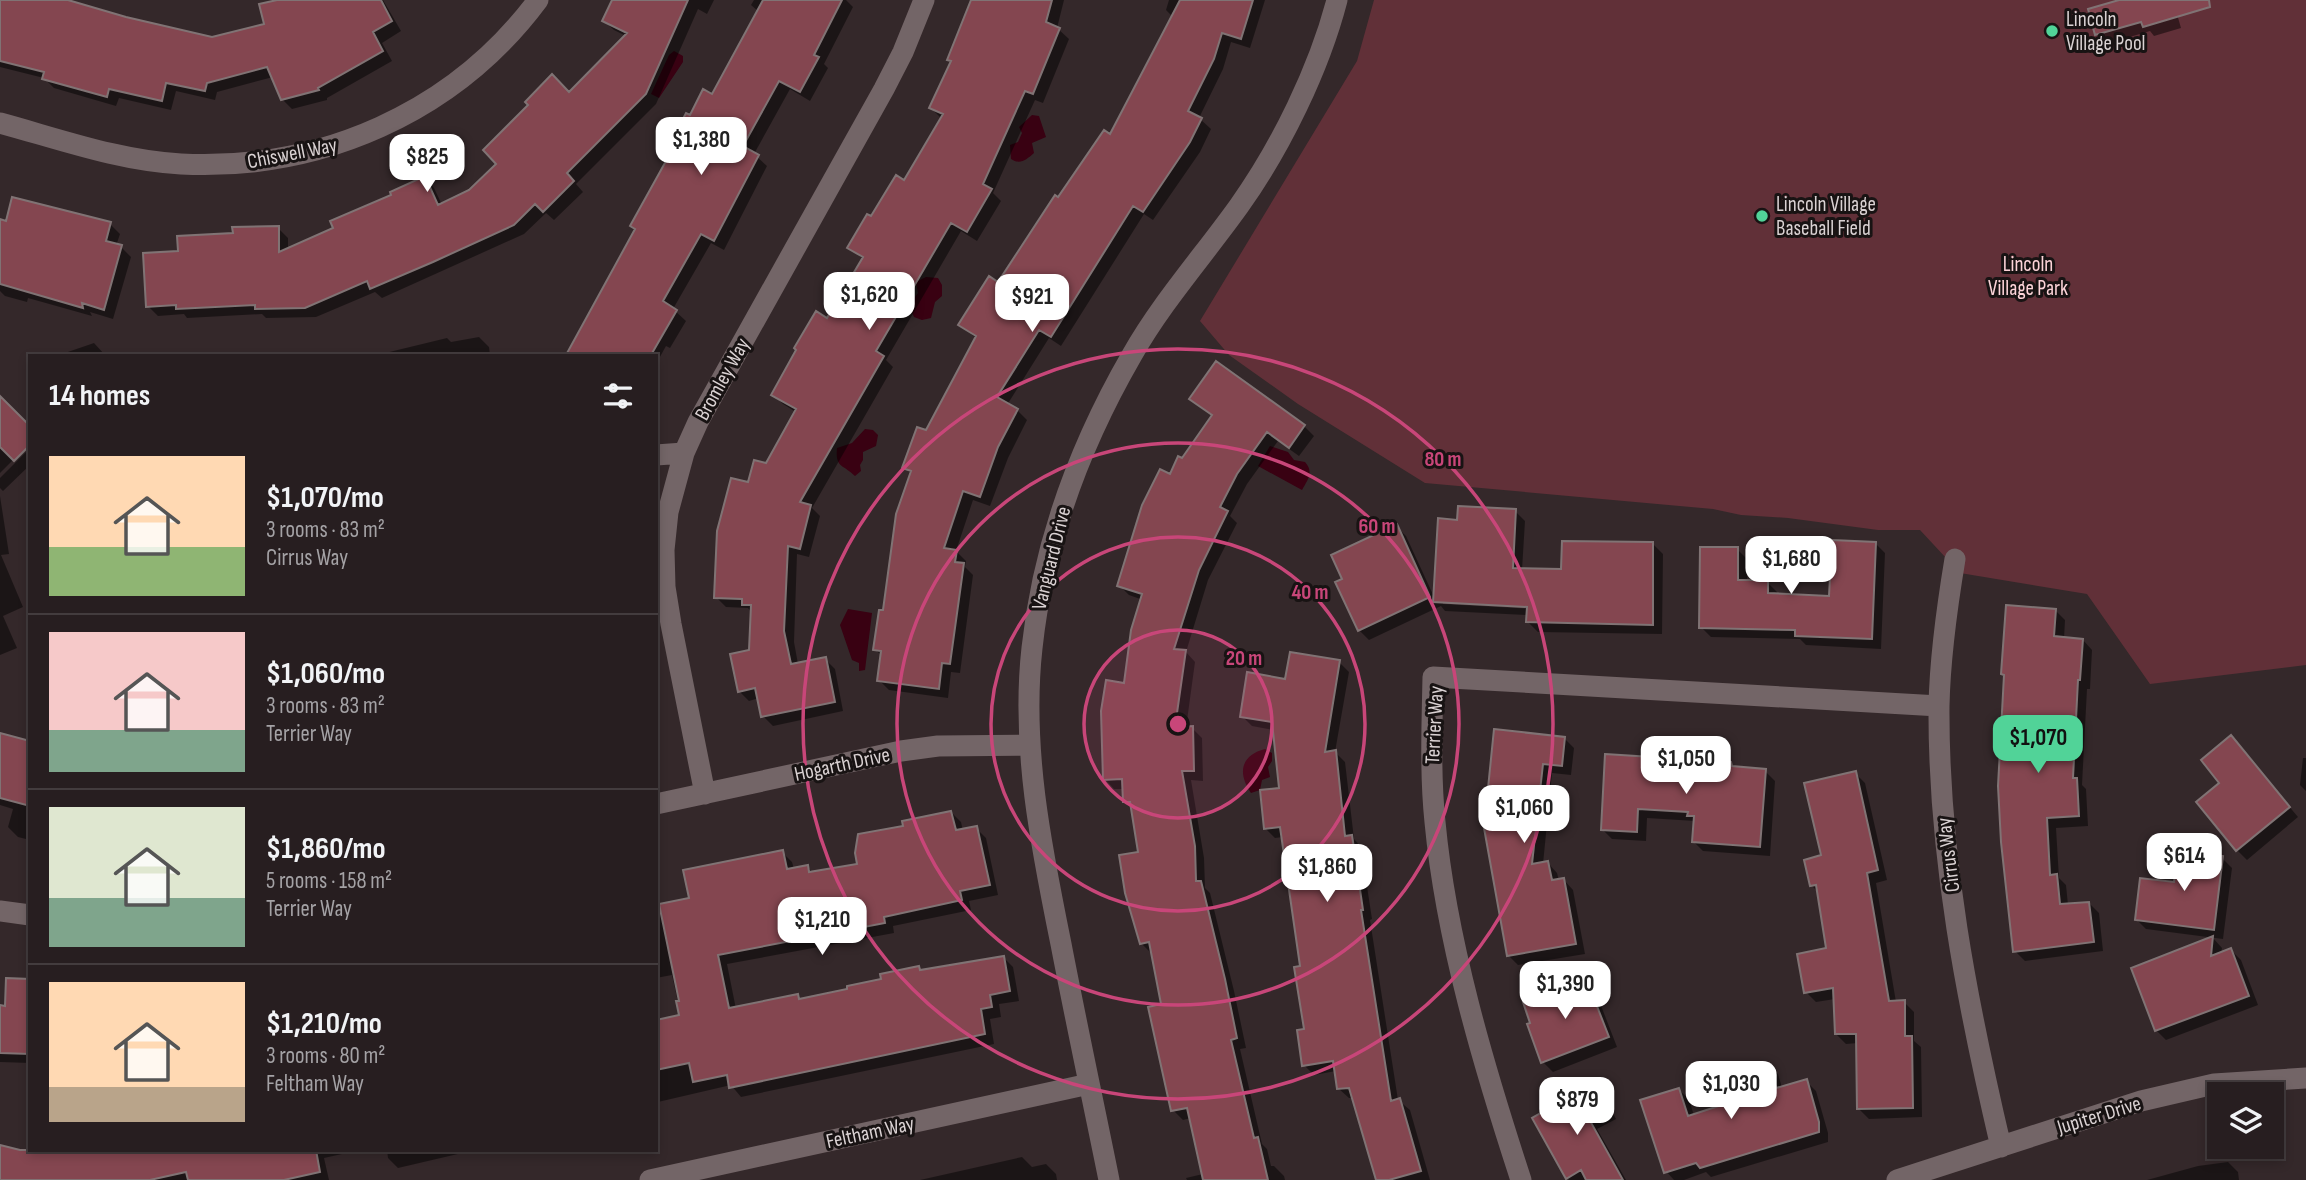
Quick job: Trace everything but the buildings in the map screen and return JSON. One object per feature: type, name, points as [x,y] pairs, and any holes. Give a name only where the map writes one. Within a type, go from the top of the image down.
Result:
[{"type":"street","name":"Chiswell Way","points":[[0,123],[111,152],[180,164],[251,163],[320,151],[386,126],[446,90],[500,45],[538,0]]},
{"type":"street","name":"Bromley Way","points":[[705,793],[665,587],[664,550],[668,513],[684,453],[698,422],[884,89],[925,0]]},
{"type":"street","name":"Vanguard Drive","points":[[1110,1180],[1038,832],[1030,745],[1031,649],[1039,596],[1069,486],[1100,416],[1132,355],[1261,173],[1295,109],[1321,50],[1337,0]]},
{"type":"street","points":[[658,455],[684,453]]},
{"type":"street","name":"Cirrus Way","points":[[1955,559],[1941,666],[1941,789],[1961,955],[1977,1047],[2001,1147]]},
{"type":"street","name":"Terrier Way","points":[[1521,1180],[1500,1115],[1457,953],[1441,871],[1432,774],[1433,677],[1939,706]]},
{"type":"street","name":"Hogarth Drive","points":[[658,804],[901,751],[938,746],[1030,745]]},
{"type":"street","points":[[0,911],[28,915]]},
{"type":"street","name":"Jupiter Drive","points":[[1897,1180],[2141,1101],[2214,1084],[2306,1078]]},
{"type":"street","name":"Feltham Way","points":[[650,1180],[1089,1084]]},
{"type":"green space","name":"Lincoln Village Park","points":[[1374,0],[2306,0],[2306,665],[2150,684],[2087,594],[1960,573],[1920,530],[1878,530],[1788,518],[1741,515],[1713,509],[1425,483],[1298,404],[1229,355],[1200,321],[1357,61]]},
{"type":"shaded area","points":[[674,51],[683,56],[683,62],[659,98],[651,94],[669,55]]},
{"type":"shaded area","points":[[1032,115],[1039,116],[1046,137],[1032,143],[1034,153],[1028,158],[1020,162],[1014,161],[1011,159],[1010,145],[1018,142],[1022,133],[1019,127]]},
{"type":"shaded area","points":[[926,277],[938,278],[942,285],[942,296],[935,302],[931,318],[922,320],[914,317],[909,305],[918,293],[916,282]]},
{"type":"shaded area","points":[[865,429],[873,430],[878,435],[876,446],[863,452],[861,471],[855,476],[837,459],[837,448],[852,443]]},
{"type":"shaded area","points":[[1270,446],[1288,452],[1294,460],[1305,462],[1308,466],[1309,476],[1302,490],[1258,466]]},
{"type":"shaded area","points":[[848,609],[872,613],[865,670],[859,671],[859,663],[852,660],[840,625]]},
{"type":"shaded area","points":[[1265,749],[1272,753],[1272,761],[1268,767],[1270,777],[1262,780],[1260,790],[1251,793],[1244,779],[1244,766],[1246,760]]},
{"type":"place","name":"Lincoln Village Pool","points":[[2052,31]]},
{"type":"place","name":"Lincoln Village Baseball Field","points":[[1762,216]]}]
